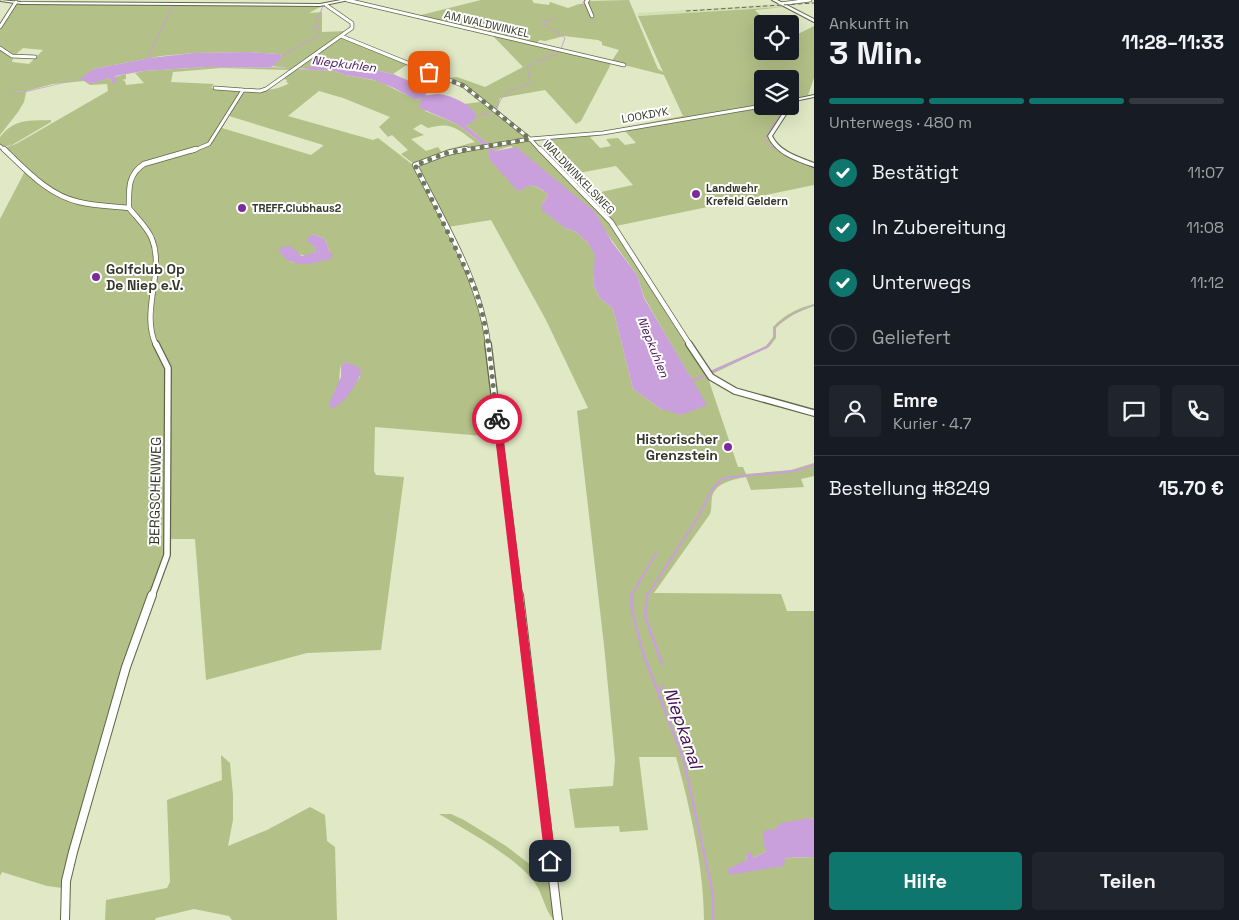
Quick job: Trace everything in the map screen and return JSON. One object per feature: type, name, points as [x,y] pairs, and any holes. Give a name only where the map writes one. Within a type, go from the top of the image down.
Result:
[{"type":"street","points":[[1,0],[16,2],[290,2],[326,5],[345,0]]},
{"type":"street","name":"AM WALDWINKEL","points":[[345,0],[624,65]]},
{"type":"street","points":[[588,0],[586,2],[592,16]]},
{"type":"street","points":[[774,0],[814,21]]},
{"type":"street","points":[[780,4],[810,0]]},
{"type":"street","points":[[0,28],[16,2]]},
{"type":"street","points":[[215,88],[260,91],[352,28],[353,24],[326,5]]},
{"type":"street","name":"WALDWINKELSWEG","points":[[341,36],[464,86],[530,139],[613,226],[711,377],[736,391],[814,413]]},
{"type":"street","points":[[0,48],[12,56],[35,57]]},
{"type":"street","points":[[0,146],[38,180],[64,198],[129,208],[132,171],[144,164],[198,150],[209,144],[243,90]]},
{"type":"street","points":[[799,98],[814,96]]},
{"type":"street","name":"LOOKDYK","points":[[558,920],[486,325],[474,286],[415,165],[447,153],[487,145],[530,139],[603,133],[754,107]]},
{"type":"street","points":[[784,115],[770,136],[771,140],[780,149],[814,165]]},
{"type":"street","name":"BERGSCHENWEG","points":[[65,920],[66,881],[73,852],[126,667],[167,555],[168,368],[151,334],[152,291],[156,252],[152,237],[129,208]]},
{"type":"shaded area","points":[[481,0],[532,0],[534,3],[549,5],[550,2],[568,8],[585,4],[589,15],[592,15],[587,3],[588,1],[629,0],[658,69],[663,72],[638,16],[784,7],[755,10],[760,15],[754,15],[754,60],[799,60],[799,34],[814,26],[814,78],[808,95],[799,97],[799,70],[754,70],[754,106],[589,134],[683,116],[664,75],[612,62],[581,121],[576,124],[545,90],[500,98],[497,111],[469,88],[447,78],[457,77],[485,87],[523,67],[492,35],[611,62],[619,50],[602,45],[602,42],[598,40],[564,36],[545,41],[540,40],[536,43],[417,16]]},
{"type":"shaded area","points":[[16,4],[322,6],[309,13],[322,12],[322,32],[345,31],[291,70],[221,68],[173,72],[171,82],[214,84],[211,88],[220,89],[263,90],[282,87],[289,83],[282,78],[296,69],[334,71],[378,81],[417,100],[423,98],[425,111],[457,124],[484,145],[447,152],[445,150],[475,142],[464,133],[448,126],[428,128],[421,124],[413,129],[424,135],[411,139],[426,151],[438,147],[443,154],[414,164],[401,154],[408,150],[392,135],[388,137],[379,127],[390,117],[343,98],[319,91],[288,116],[373,140],[378,138],[413,165],[472,286],[483,324],[496,437],[375,427],[374,471],[376,475],[404,477],[381,650],[307,653],[206,680],[195,539],[169,539],[171,368],[153,333],[158,252],[154,236],[131,206],[89,203],[65,196],[40,181],[4,148],[16,144],[108,91],[107,84],[90,85],[84,81],[53,84],[15,92],[26,92],[24,102],[0,135],[0,48],[13,56],[0,47],[0,30]],"holes":[[[23,48],[43,50],[29,64],[12,62],[14,56]],[[248,52],[280,54],[282,58],[271,66],[288,68],[207,67],[144,71],[135,73],[144,83],[126,85],[125,81],[122,80],[126,79],[126,74],[114,77],[116,81],[112,82],[109,78],[95,81],[82,79],[93,69],[161,56],[193,53]],[[229,116],[323,146],[311,155],[222,128]],[[313,234],[325,239],[330,253],[307,264],[290,262],[299,254],[306,256],[316,252],[316,248],[308,241]],[[347,362],[360,377],[342,400],[341,365]]]},
{"type":"shaded area","points":[[779,4],[784,7],[638,16],[637,13]]},
{"type":"shaded area","points":[[341,38],[408,64],[393,74],[323,58],[308,68],[297,68]]},
{"type":"shaded area","points":[[480,102],[526,138],[488,144],[465,125],[464,104]]},
{"type":"shaded area","points":[[754,108],[754,115],[781,115],[770,133],[770,140],[776,147],[814,166],[814,185],[616,226],[587,195],[633,185],[616,166],[568,175],[551,159],[553,155],[560,153],[545,139],[592,135]],"holes":[[[625,131],[636,143],[625,145],[618,138],[606,139],[611,146],[600,148],[590,137]]]},
{"type":"shaded area","points":[[51,120],[51,122],[12,145],[3,147],[0,144],[0,137],[11,126],[29,121]]},
{"type":"shaded area","points":[[530,141],[607,220],[708,378],[738,467],[743,467],[746,474],[791,470],[814,463],[814,476],[801,479],[804,487],[751,490],[746,477],[726,482],[717,488],[712,497],[710,514],[654,593],[781,594],[787,611],[814,611],[814,820],[810,818],[767,851],[753,858],[746,854],[747,860],[814,857],[814,920],[704,920],[699,859],[676,757],[639,757],[648,830],[620,832],[619,826],[575,828],[569,789],[613,786],[615,760],[604,645],[577,411],[588,408],[546,320],[491,220],[448,227],[417,166],[448,153],[486,147],[525,186],[534,186],[548,195],[541,206],[565,228],[576,232],[588,243],[596,255],[593,284],[600,298],[613,309],[633,389],[661,409],[706,405],[644,297],[637,275],[603,228],[511,146],[495,151],[489,146]]},
{"type":"shaded area","points":[[25,171],[63,198],[128,210],[150,237],[154,253],[149,335],[166,368],[164,555],[135,631],[62,888],[47,886],[2,872],[0,876],[0,219]]},
{"type":"shaded area","points":[[814,304],[814,306],[798,312],[780,324],[776,328],[776,338],[769,347],[712,374],[710,371],[766,346],[773,337],[773,327],[777,323],[792,313]]},
{"type":"shaded area","points":[[221,755],[230,763],[233,795],[233,820],[228,846],[267,830],[310,807],[325,815],[327,841],[335,847],[337,920],[232,920],[229,916],[194,909],[156,918],[155,920],[105,920],[106,900],[167,888],[170,882],[167,800],[222,780]]},
{"type":"shaded area","points":[[439,814],[451,814],[464,820],[506,846],[549,879],[554,920],[548,912],[538,887],[516,863]]},
{"type":"water","points":[[248,52],[280,54],[282,58],[271,67],[293,68],[207,67],[144,71],[115,76],[117,82],[113,83],[109,78],[90,84],[81,79],[26,92],[0,93],[26,91],[80,79],[93,69],[150,58],[193,53]]},
{"type":"water","name":"Niepkuhlen","points":[[323,58],[393,74],[430,90],[425,95],[442,94],[459,100],[476,114],[473,122],[465,125],[488,144],[484,145],[457,124],[420,108],[419,105],[423,98],[416,100],[374,80],[334,71],[296,69],[308,68]]},
{"type":"water","name":"Niepkuhlen","points":[[489,146],[495,151],[516,147],[595,212],[612,242],[637,275],[644,298],[707,405],[681,415],[661,409],[633,389],[613,309],[600,298],[593,284],[595,255],[588,243],[576,232],[565,228],[542,210],[541,206],[548,195],[542,190],[534,186],[527,186],[521,191],[517,190],[488,158],[490,153],[486,147]]},
{"type":"water","points":[[313,234],[325,239],[330,253],[333,255],[332,258],[309,264],[295,263],[283,256],[278,249],[289,246],[302,256],[316,252],[316,248],[306,240]]},
{"type":"water","points":[[346,362],[360,368],[361,372],[349,394],[336,407],[331,409],[329,404],[341,377],[341,365]]},
{"type":"water","points":[[810,818],[814,820],[814,857],[785,858],[784,866],[729,875],[728,869],[747,860],[746,854],[751,852],[753,858],[767,851],[763,844],[763,832],[770,829],[773,831],[781,823]]},
{"type":"waterway","points":[[581,6],[585,0]]},
{"type":"waterway","points":[[156,40],[173,5]]},
{"type":"waterway","points":[[320,31],[319,28],[314,28],[323,6]]},
{"type":"waterway","points":[[555,19],[542,22],[565,38],[561,49]]},
{"type":"waterway","points":[[280,57],[320,34]]},
{"type":"waterway","points":[[147,60],[155,42]]},
{"type":"waterway","points":[[496,111],[502,97],[509,91],[530,82],[527,67],[560,51]]},
{"type":"waterway","points":[[473,118],[492,112]]},
{"type":"waterway","points":[[779,115],[765,138],[769,146],[782,152]]},
{"type":"waterway","points":[[802,162],[814,167]]},
{"type":"waterway","points":[[769,345],[774,337],[774,327],[793,314],[814,305]]},
{"type":"waterway","points":[[711,372],[767,347],[769,344]]},
{"type":"waterway","points":[[692,381],[705,375]]},
{"type":"waterway","points":[[647,596],[700,514],[712,489],[723,478],[794,471],[814,465]]},
{"type":"waterway","name":"Niepkanal","points":[[631,596],[657,552]]},
{"type":"waterway","points":[[647,595],[645,616],[662,664]]},
{"type":"waterway","name":"Niepkanal","points":[[631,596],[632,610],[643,653],[683,758],[713,894],[713,920]]},
{"type":"waterway","name":"Niepkanal","points":[[658,692],[663,686]]},
{"type":"railway","points":[[686,11],[814,3]]},
{"type":"way so far","points":[[429,72],[464,86],[530,139],[447,153],[415,165],[474,286],[481,305],[486,325],[497,419]]},
{"type":"place","name":"Landwehr Krefeld Geldern","points":[[696,194]]},
{"type":"place","name":"TREFF.Clubhaus2","points":[[242,208]]},
{"type":"place","name":"Golfclub Op De Niep e.V.","points":[[96,277]]},
{"type":"place","name":"Historischer Grenzstein","points":[[728,447]]},
{"type":"route","points":[[497,419],[550,861]]}]
